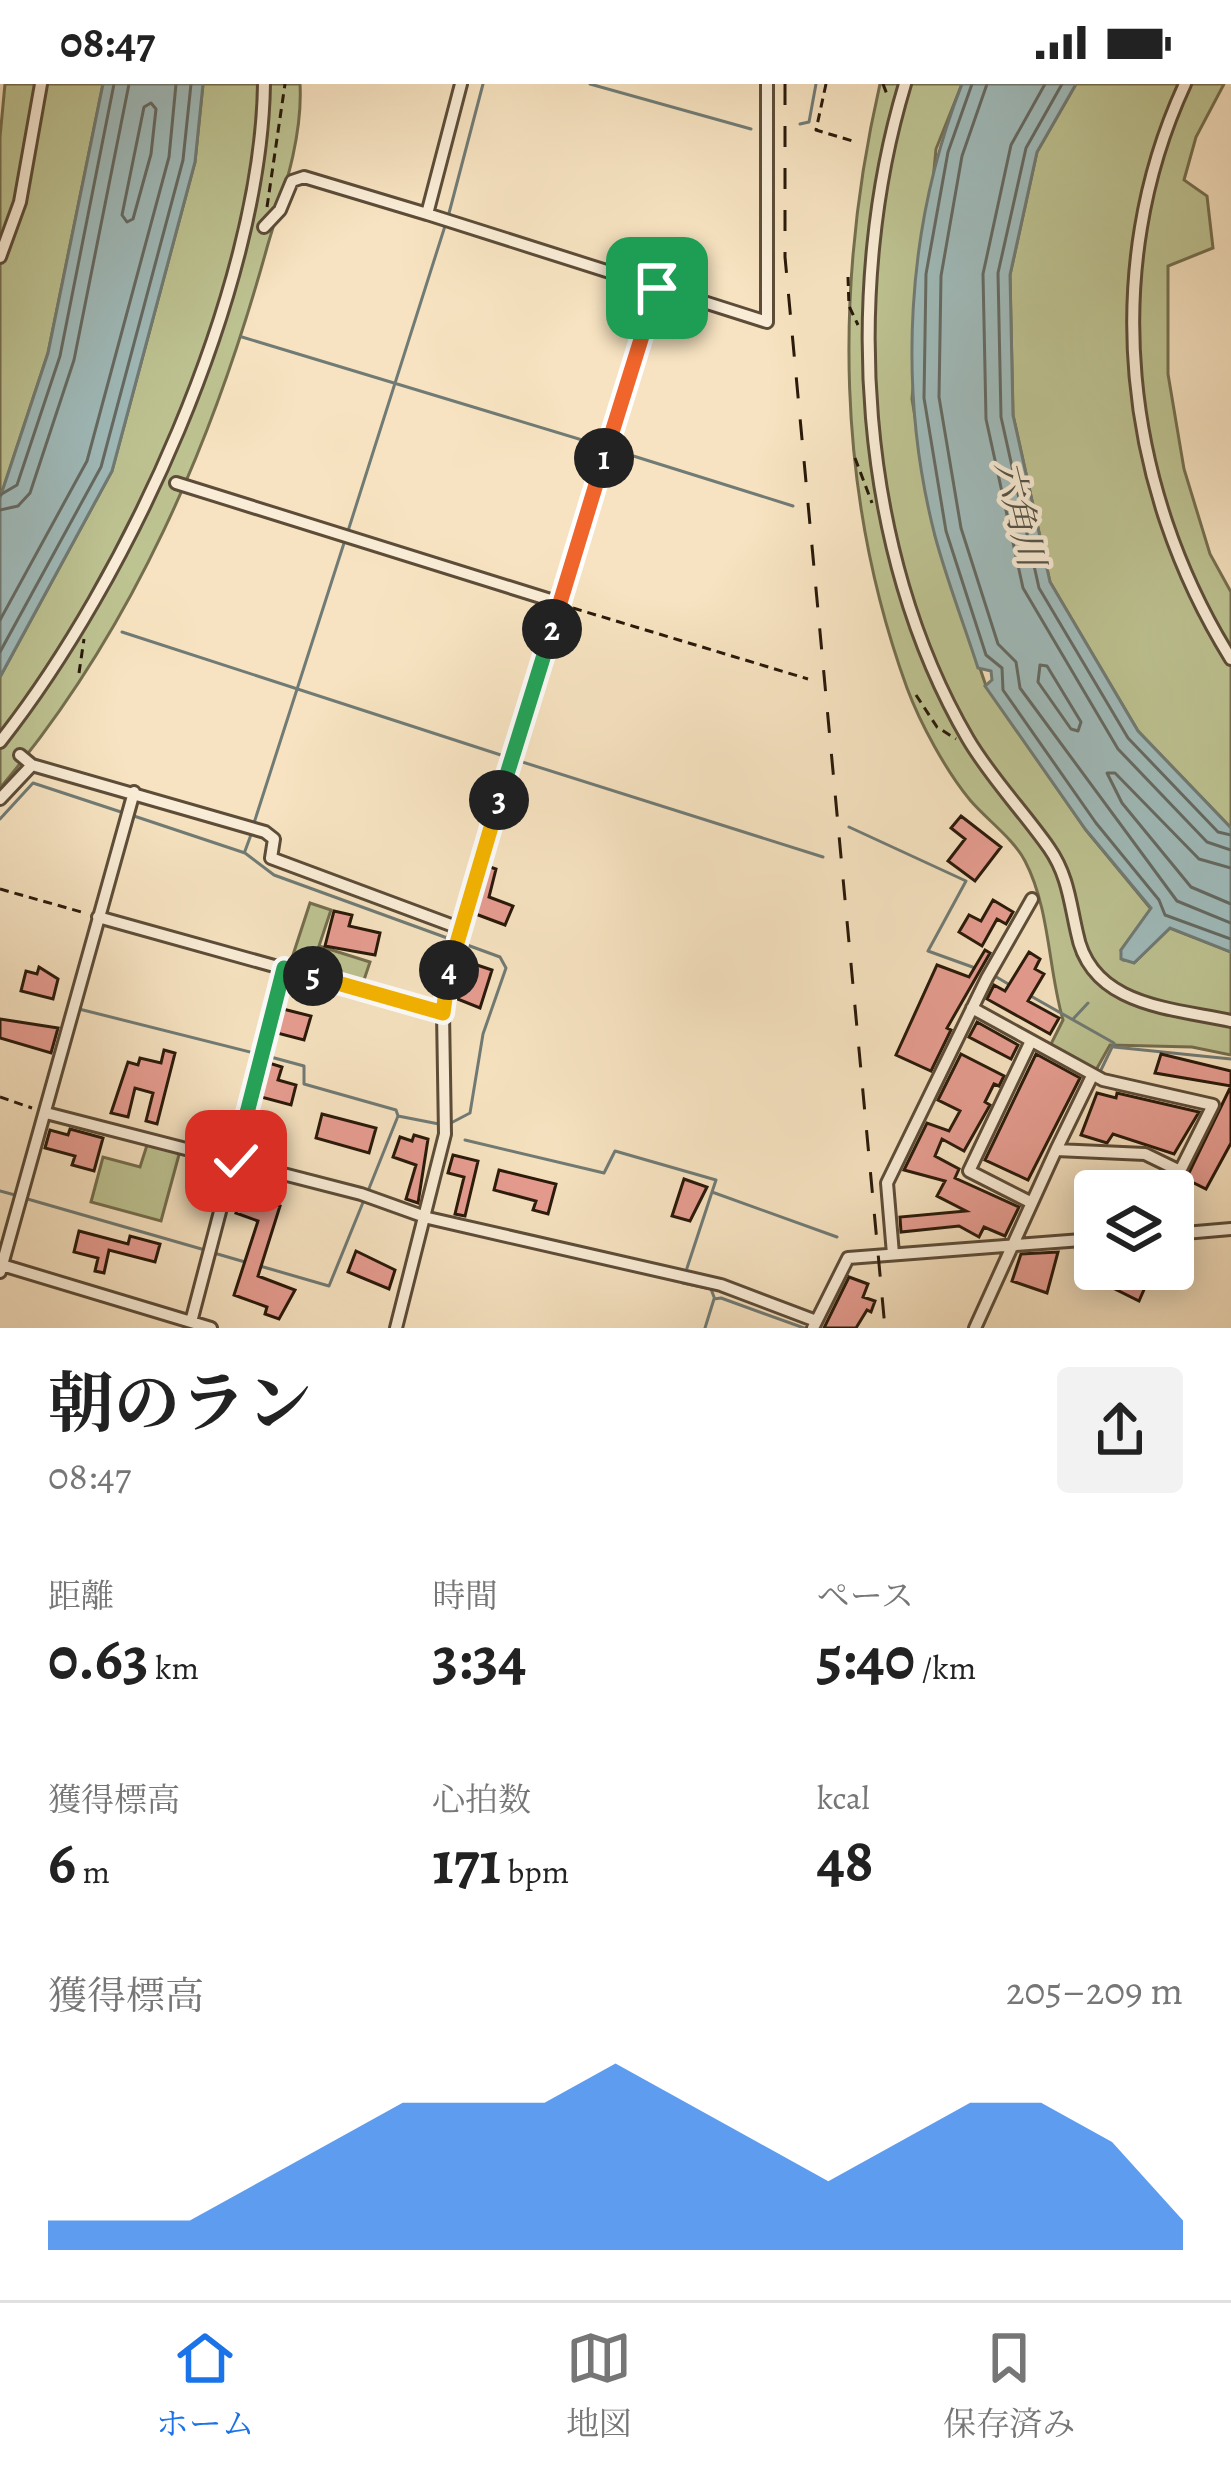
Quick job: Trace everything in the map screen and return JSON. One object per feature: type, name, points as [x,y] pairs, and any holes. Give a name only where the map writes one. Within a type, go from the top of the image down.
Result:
[{"type":"street","points":[[0,257],[20,202],[41,84]]},
{"type":"street","points":[[0,742],[87,615],[179,421],[224,298],[258,172],[264,84]]},
{"type":"street","points":[[431,216],[461,84]]},
{"type":"street","points":[[264,227],[280,210],[292,181],[304,178],[767,322],[772,317],[763,128],[767,84]]},
{"type":"street","points":[[905,84],[882,190],[871,354],[890,529],[911,607],[938,681],[968,740],[1056,858],[1071,892],[1077,935],[1088,964],[1145,1006],[1231,1021]]},
{"type":"street","points":[[1185,84],[1144,198],[1133,280],[1134,367],[1165,524],[1183,572],[1231,659]]},
{"type":"street","points":[[396,1328],[428,1218],[445,1133],[443,1013],[457,934],[657,288]]},
{"type":"street","points":[[176,483],[560,604]]},
{"type":"street","points":[[20,755],[32,765],[132,798],[265,832],[274,839],[271,858],[457,934]]},
{"type":"street","points":[[0,799],[32,765]]},
{"type":"street","points":[[132,798],[1,1268],[211,1328]]},
{"type":"street","points":[[893,1254],[886,1183],[972,1007],[1032,899]]},
{"type":"street","points":[[98,917],[443,1013]]},
{"type":"street","points":[[190,1322],[213,1251],[284,968]]},
{"type":"street","points":[[972,1007],[1097,1078],[1214,1105],[1180,1171],[1145,1154],[1061,1151]]},
{"type":"street","points":[[1030,1202],[969,1171],[1031,1041]]},
{"type":"street","points":[[975,1328],[1030,1202],[1097,1078]]},
{"type":"street","points":[[46,1113],[376,1198],[428,1218],[721,1285],[814,1324],[843,1260],[1074,1241]]},
{"type":"street","points":[[1194,1232],[1231,1229]]},
{"type":"path","points":[[264,227],[285,84]]},
{"type":"path","points":[[826,84],[816,130],[856,142]]},
{"type":"path","points":[[848,277],[849,306],[871,354]]},
{"type":"path","points":[[560,604],[808,680]]},
{"type":"path","points":[[79,674],[87,615]]},
{"type":"path","points":[[916,694],[938,728],[958,740]]},
{"type":"path","points":[[0,889],[98,917]]},
{"type":"path","points":[[0,1097],[46,1113]]},
{"type":"green space","points":[[5,84],[103,84],[48,353],[0,498],[0,137]]},
{"type":"green space","points":[[203,84],[300,84],[295,145],[280,205],[222,390],[164,531],[90,664],[0,788],[0,677],[112,471],[195,162]]},
{"type":"green space","points":[[880,84],[962,84],[936,149],[912,399],[935,535],[986,686],[1086,830],[1151,909],[1121,950],[1123,960],[1135,962],[1170,928],[1231,952],[1231,1055],[1192,1047],[1110,1045],[1096,1070],[1050,1046],[1063,1020],[1033,879],[1014,845],[952,775],[907,688],[866,539],[850,388],[855,236]]},
{"type":"green space","points":[[1076,84],[1224,84],[1196,137],[1184,180],[1207,196],[1213,248],[1168,266],[1168,374],[1184,469],[1210,554],[1231,592],[1231,828],[1138,731],[1050,582],[1013,415],[1010,275],[1037,152]]},
{"type":"green space","points":[[310,903],[331,910],[319,946],[370,962],[362,986],[290,964]]},
{"type":"green space","points":[[148,1142],[180,1151],[161,1221],[91,1202],[103,1157],[140,1167]]},
{"type":"water","points":[[103,84],[203,84],[195,162],[112,471],[0,677],[0,498],[48,353]]},
{"type":"water","name":"六角川","points":[[962,84],[1076,84],[1037,152],[1010,275],[1013,415],[1050,582],[1138,731],[1231,828],[1231,952],[1170,928],[1134,963],[1121,959],[1121,950],[1151,908],[1086,830],[985,686],[992,680],[991,671],[978,668],[945,569],[923,480],[915,423],[913,308],[929,194]]},
{"type":"building","points":[[961,816],[1001,847],[975,881],[948,861],[965,839],[951,828]]},
{"type":"building","points":[[490,867],[496,869],[489,897],[513,906],[505,925],[473,913]]},
{"type":"building","points":[[993,900],[1013,912],[1006,924],[997,919],[982,946],[959,932],[969,915],[981,921]]},
{"type":"building","points":[[334,911],[352,915],[349,926],[380,933],[375,955],[325,946]]},
{"type":"building","points":[[985,950],[990,953],[947,1028],[951,1030],[931,1071],[896,1055],[937,965],[969,977]]},
{"type":"building","points":[[1029,952],[1040,959],[1035,969],[1044,974],[1028,1001],[1059,1018],[1050,1034],[987,999],[994,985],[1005,991]]},
{"type":"building","points":[[474,964],[492,970],[480,1008],[455,998]]},
{"type":"building","points":[[39,967],[58,979],[53,999],[21,991],[26,971],[37,974]]},
{"type":"building","points":[[283,1009],[311,1016],[304,1040],[277,1033]]},
{"type":"building","points":[[0,1019],[58,1028],[51,1053],[0,1038]]},
{"type":"building","points":[[977,1022],[1018,1045],[1011,1059],[969,1037]]},
{"type":"building","points":[[164,1050],[175,1053],[157,1124],[146,1121],[153,1093],[135,1088],[128,1117],[111,1113],[128,1062],[138,1065],[140,1058],[161,1063]]},
{"type":"building","points":[[961,1054],[1004,1076],[999,1086],[994,1084],[985,1102],[990,1105],[964,1151],[942,1139],[935,1156],[959,1169],[955,1178],[1019,1207],[1005,1236],[984,1227],[979,1237],[959,1226],[901,1232],[900,1217],[966,1211],[937,1196],[945,1181],[904,1170],[927,1123],[949,1131],[960,1111],[938,1100]]},
{"type":"building","points":[[1036,1054],[1080,1078],[1028,1180],[985,1160]]},
{"type":"building","points":[[1161,1054],[1231,1071],[1231,1086],[1155,1073]]},
{"type":"building","points":[[269,1063],[282,1067],[278,1080],[296,1085],[291,1105],[261,1097]]},
{"type":"building","points":[[1231,1086],[1231,1143],[1206,1189],[1194,1183],[1190,1170]]},
{"type":"building","points":[[1097,1093],[1116,1098],[1117,1093],[1199,1112],[1174,1154],[1113,1134],[1107,1143],[1081,1135]]},
{"type":"building","points":[[322,1114],[376,1128],[369,1153],[316,1138]]},
{"type":"building","points":[[70,1129],[103,1138],[94,1171],[72,1165],[75,1156],[45,1148],[50,1130],[68,1135]]},
{"type":"building","points":[[414,1135],[428,1139],[418,1203],[406,1199],[416,1165],[393,1157],[400,1137],[412,1141]]},
{"type":"building","points":[[453,1155],[478,1161],[465,1216],[455,1214],[464,1177],[448,1173]]},
{"type":"building","points":[[499,1170],[556,1184],[548,1214],[533,1210],[536,1201],[494,1190]]},
{"type":"building","points":[[684,1179],[707,1187],[690,1221],[672,1216]]},
{"type":"building","points":[[243,1194],[280,1206],[258,1276],[295,1290],[279,1319],[265,1314],[267,1307],[234,1295],[258,1221],[236,1213]]},
{"type":"building","points":[[79,1231],[128,1244],[130,1236],[160,1244],[155,1262],[109,1250],[104,1273],[95,1271],[98,1258],[74,1252]]},
{"type":"building","points":[[356,1251],[395,1270],[389,1289],[348,1272]]},
{"type":"building","points":[[1058,1252],[1047,1293],[1012,1281],[1021,1254]]},
{"type":"building","points":[[849,1277],[868,1284],[863,1297],[875,1301],[871,1312],[867,1310],[856,1328],[824,1328]]},
{"type":"building","points":[[1117,1290],[1144,1290],[1139,1301]]},
{"type":"waterway","points":[[448,217],[483,84]]},
{"type":"waterway","points":[[590,84],[751,129]]},
{"type":"waterway","points":[[800,124],[809,122],[816,84]]},
{"type":"waterway","points":[[348,531],[445,226]]},
{"type":"waterway","points":[[242,337],[602,446]]},
{"type":"waterway","points":[[611,449],[793,506]]},
{"type":"waterway","points":[[254,823],[345,540]]},
{"type":"waterway","points":[[122,632],[507,757]]},
{"type":"waterway","points":[[516,760],[823,857]]},
{"type":"waterway","points":[[0,819],[33,783],[121,812]]},
{"type":"waterway","points":[[131,815],[245,853],[274,875],[450,939]]},
{"type":"waterway","points":[[849,827],[966,881],[928,951],[978,969]]},
{"type":"waterway","points":[[245,851],[252,832]]},
{"type":"waterway","points":[[449,1124],[470,1113],[483,1034],[506,968],[500,957],[459,942]]},
{"type":"waterway","points":[[993,975],[1010,985]]},
{"type":"waterway","points":[[1029,995],[1114,1043],[1072,1130]]},
{"type":"waterway","points":[[1074,1018],[1088,1003]]},
{"type":"waterway","points":[[79,1009],[258,1054]]},
{"type":"waterway","points":[[1114,1047],[1231,1059]]},
{"type":"waterway","points":[[267,1056],[304,1066],[304,1084],[396,1110],[398,1116]]},
{"type":"waterway","points":[[368,1191],[398,1116],[439,1124]]},
{"type":"waterway","points":[[465,1140],[604,1173],[615,1151],[716,1180],[712,1192],[837,1237]]},
{"type":"waterway","points":[[0,1191],[15,1195]]},
{"type":"waterway","points":[[687,1268],[712,1192]]},
{"type":"waterway","points":[[24,1198],[205,1250]]},
{"type":"waterway","points":[[260,1266],[329,1286],[364,1200]]},
{"type":"waterway","points":[[214,1253],[245,1262]]},
{"type":"waterway","points":[[683,1283],[711,1289],[714,1297]]},
{"type":"waterway","points":[[982,1328],[998,1291]]},
{"type":"waterway","points":[[705,1328],[714,1299],[721,1298],[804,1328]]},
{"type":"railway","points":[[785,84],[785,257],[885,1328]]},
{"type":"route","points":[[236,1161],[284,968],[443,1013],[453,942],[657,288]]}]
